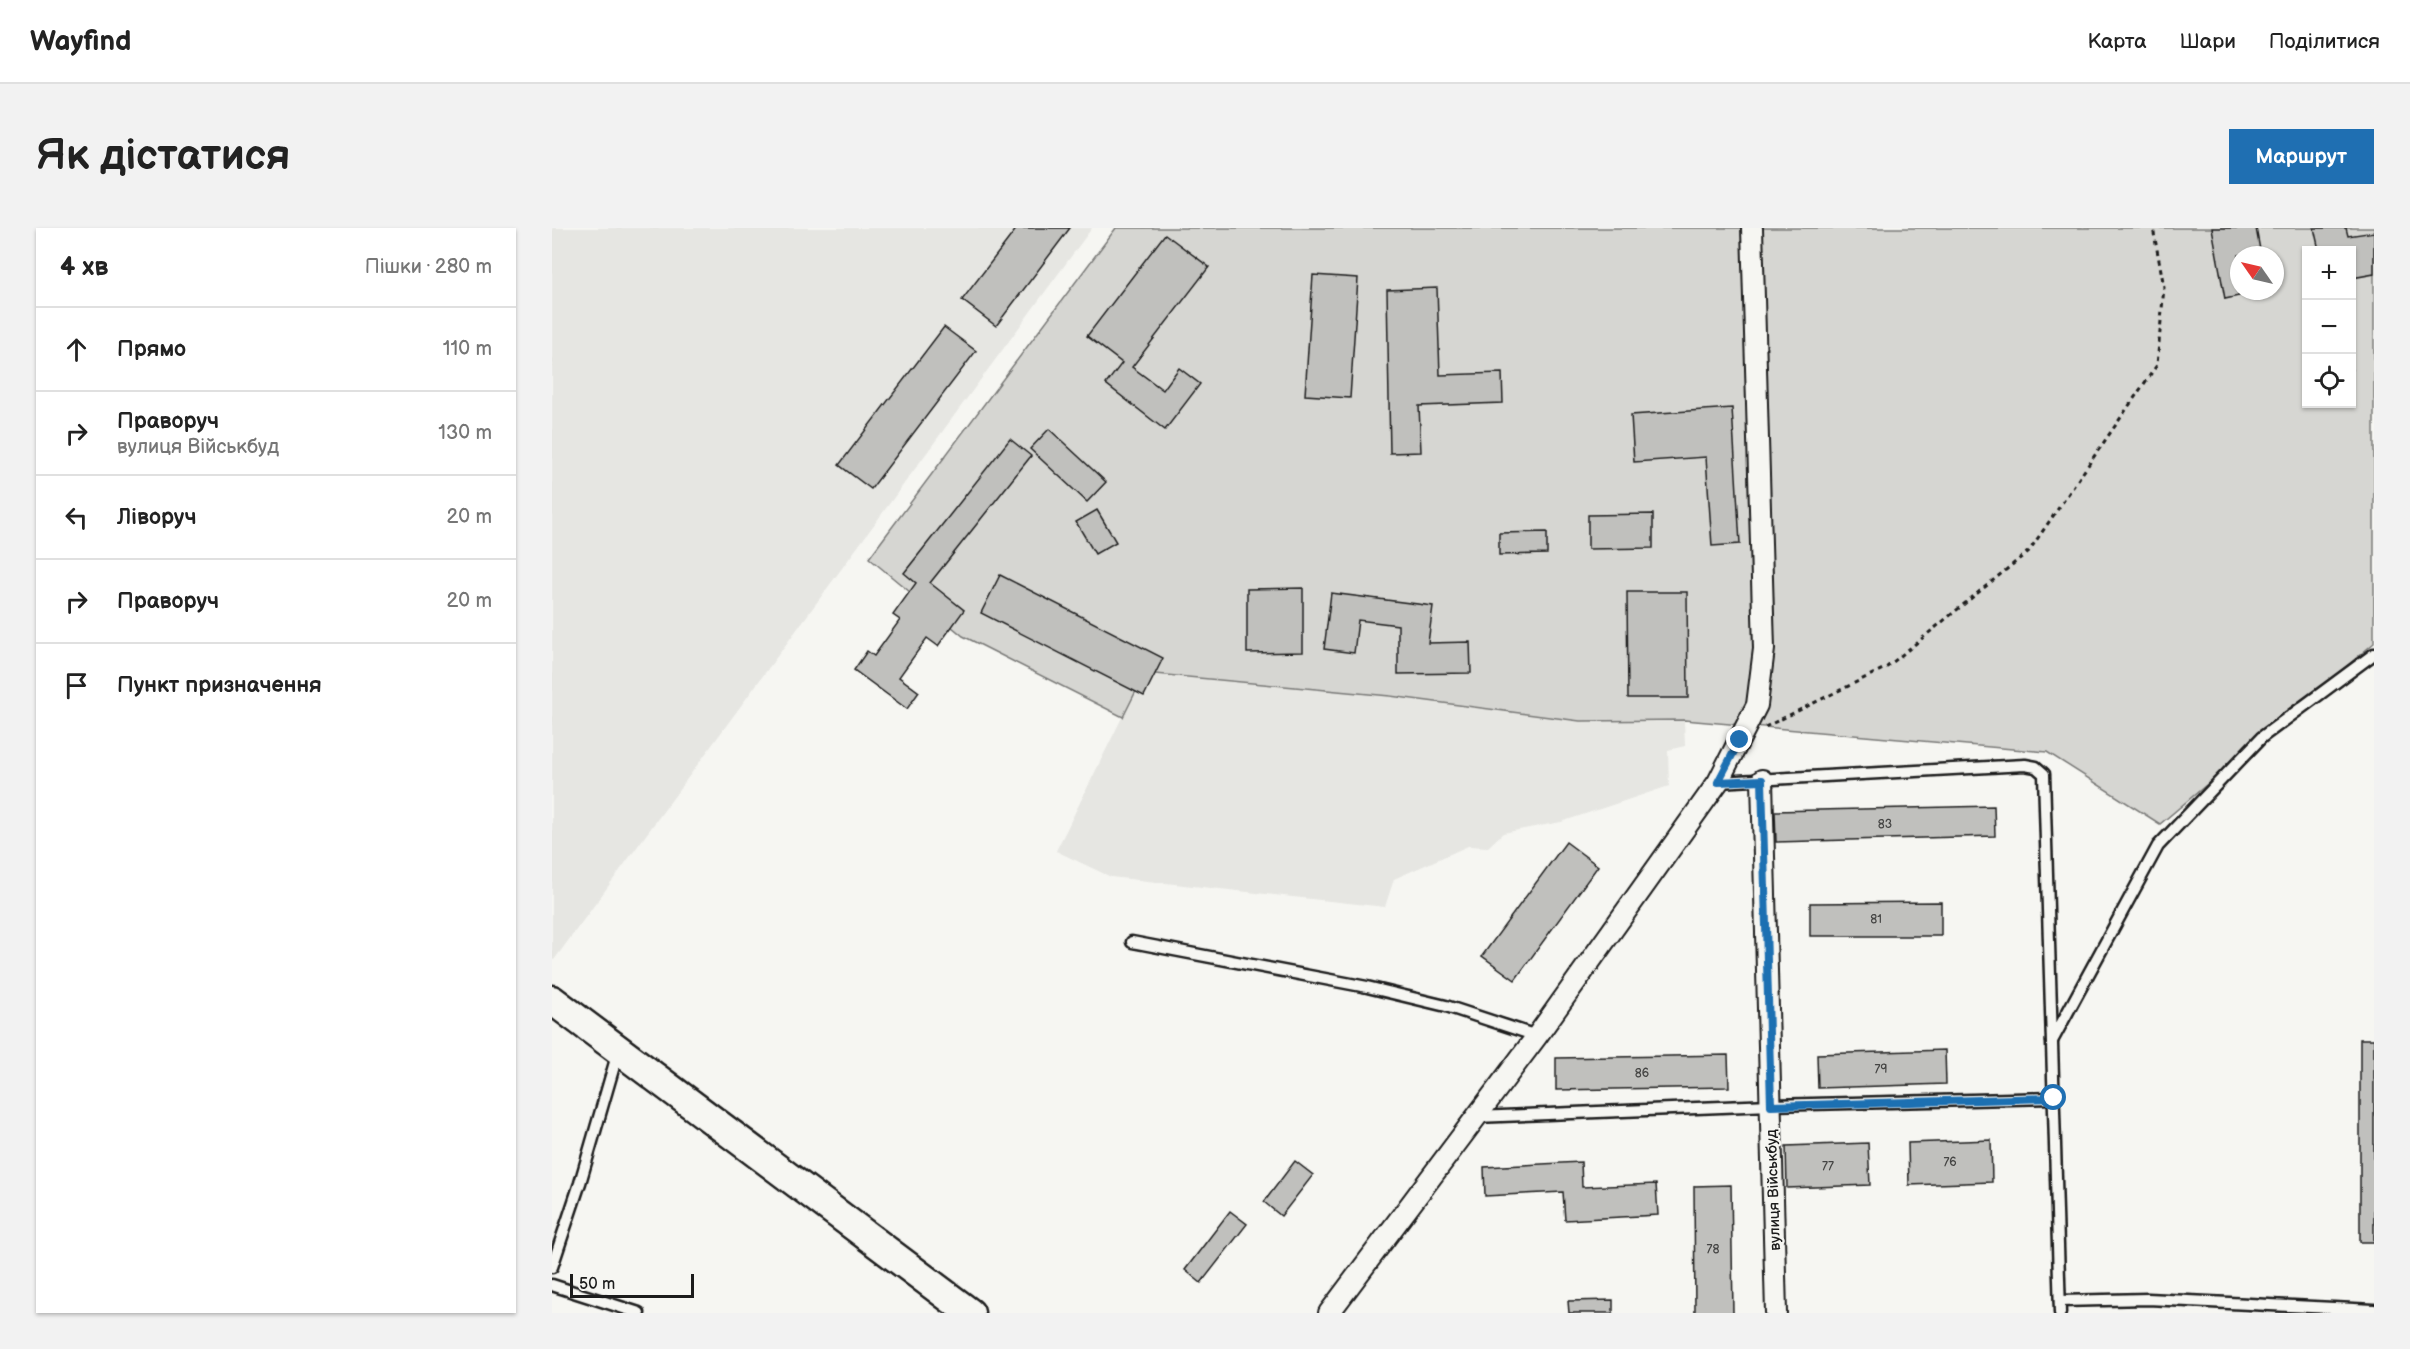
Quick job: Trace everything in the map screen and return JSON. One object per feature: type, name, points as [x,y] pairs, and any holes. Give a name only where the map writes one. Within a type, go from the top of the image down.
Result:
[{"type":"main road","points":[[552,1000],[970,1313]]},
{"type":"street","points":[[1329,1313],[1537,1036],[1718,782],[1757,705],[1764,649],[1752,228]]},
{"type":"street","name":"вулиця Військбуд","points":[[1762,780],[1776,1313]]},
{"type":"lane","points":[[2052,1041],[2158,846],[2262,737],[2374,654]]},
{"type":"lane","points":[[1718,782],[2025,765],[2036,767],[2044,774],[2060,1313]]},
{"type":"lane","points":[[1132,942],[1367,987],[1446,1006],[1537,1036]]},
{"type":"lane","points":[[552,1267],[580,1183],[619,1050]]},
{"type":"lane","points":[[1476,1117],[2054,1098]]},
{"type":"lane","points":[[552,1285],[639,1313]]},
{"type":"lane","points":[[2060,1300],[2148,1299],[2374,1310]]},
{"type":"path","points":[[1740,740],[1887,667],[2029,551],[2157,365],[2164,287],[2153,228]]},
{"type":"shaded area","points":[[552,228],[1092,228],[554,960],[552,959]]},
{"type":"shaded area","points":[[1116,228],[2374,228],[2374,643],[2160,824],[2047,752],[1684,720],[1580,721],[1390,696],[1145,673],[1123,717],[963,636],[869,558]]},
{"type":"shaded area","points":[[1144,673],[1390,696],[1580,721],[1684,720],[1685,746],[1668,750],[1669,786],[1561,822],[1503,833],[1488,847],[1468,846],[1394,879],[1385,907],[1111,877],[1056,851]]},
{"type":"building","points":[[1017,228],[1070,228],[996,326],[962,300]]},
{"type":"building","points":[[2212,228],[2256,228],[2259,246],[2230,246],[2230,298],[2225,299]]},
{"type":"building","points":[[2314,228],[2346,228],[2348,236],[2374,232],[2374,274],[2356,277],[2356,246],[2318,246]]},
{"type":"building","points":[[1165,234],[1209,267],[1132,367],[1163,390],[1179,368],[1200,384],[1165,430],[1106,384],[1122,363],[1087,336]]},
{"type":"building","points":[[1313,275],[1358,278],[1350,398],[1305,395]]},
{"type":"building","points":[[1437,288],[1440,375],[1502,373],[1503,403],[1419,406],[1421,452],[1390,453],[1387,290]]},
{"type":"building","points":[[944,327],[976,351],[871,489],[839,465]]},
{"type":"building","points":[[1732,408],[1740,544],[1712,546],[1706,457],[1634,462],[1631,415]]},
{"type":"building","points":[[1049,429],[1106,482],[1087,502],[1030,449]]},
{"type":"building","points":[[1010,439],[1031,456],[930,583],[964,610],[938,646],[927,638],[899,677],[919,692],[907,709],[854,670],[867,651],[874,656],[900,620],[893,615],[916,583],[904,573]]},
{"type":"building","points":[[1097,510],[1116,542],[1095,554],[1076,522]]},
{"type":"building","points":[[1653,514],[1653,548],[1588,549],[1588,515]]},
{"type":"building","points":[[1547,532],[1547,554],[1499,555],[1499,533]]},
{"type":"building","points":[[1000,575],[1163,658],[1144,696],[981,613]]},
{"type":"building","points":[[1303,588],[1303,652],[1247,653],[1247,589]]},
{"type":"building","points":[[1627,592],[1687,592],[1688,698],[1628,698]]},
{"type":"building","points":[[1331,593],[1433,606],[1428,643],[1470,642],[1471,673],[1398,674],[1398,625],[1358,620],[1354,653],[1324,649]]},
{"type":"building","points":[[1994,806],[1995,836],[1776,842],[1775,811]]},
{"type":"building","points":[[1566,842],[1598,866],[1515,980],[1482,956]]},
{"type":"building","points":[[1941,902],[1941,936],[1810,936],[1810,903]]},
{"type":"building","points":[[2360,1039],[2374,1039],[2374,1242],[2360,1242]]},
{"type":"building","points":[[1945,1050],[1946,1084],[1818,1088],[1817,1054]]},
{"type":"building","points":[[1728,1055],[1729,1087],[1556,1090],[1556,1058]]},
{"type":"building","points":[[1991,1140],[1992,1182],[1909,1185],[1908,1143]]},
{"type":"building","points":[[1868,1143],[1870,1185],[1787,1188],[1786,1146]]},
{"type":"building","points":[[1295,1161],[1313,1175],[1281,1216],[1264,1202]]},
{"type":"building","points":[[1581,1162],[1582,1187],[1656,1184],[1658,1215],[1565,1220],[1563,1192],[1485,1196],[1484,1167]]},
{"type":"building","points":[[1731,1185],[1733,1313],[1695,1313],[1694,1186]]},
{"type":"building","points":[[1230,1211],[1247,1224],[1201,1283],[1185,1270]]},
{"type":"building","points":[[1613,1300],[1613,1313],[1569,1313],[1568,1301]]},
{"type":"route","points":[[1740,740],[1718,782],[1762,780],[1771,1106],[2054,1098]]}]
